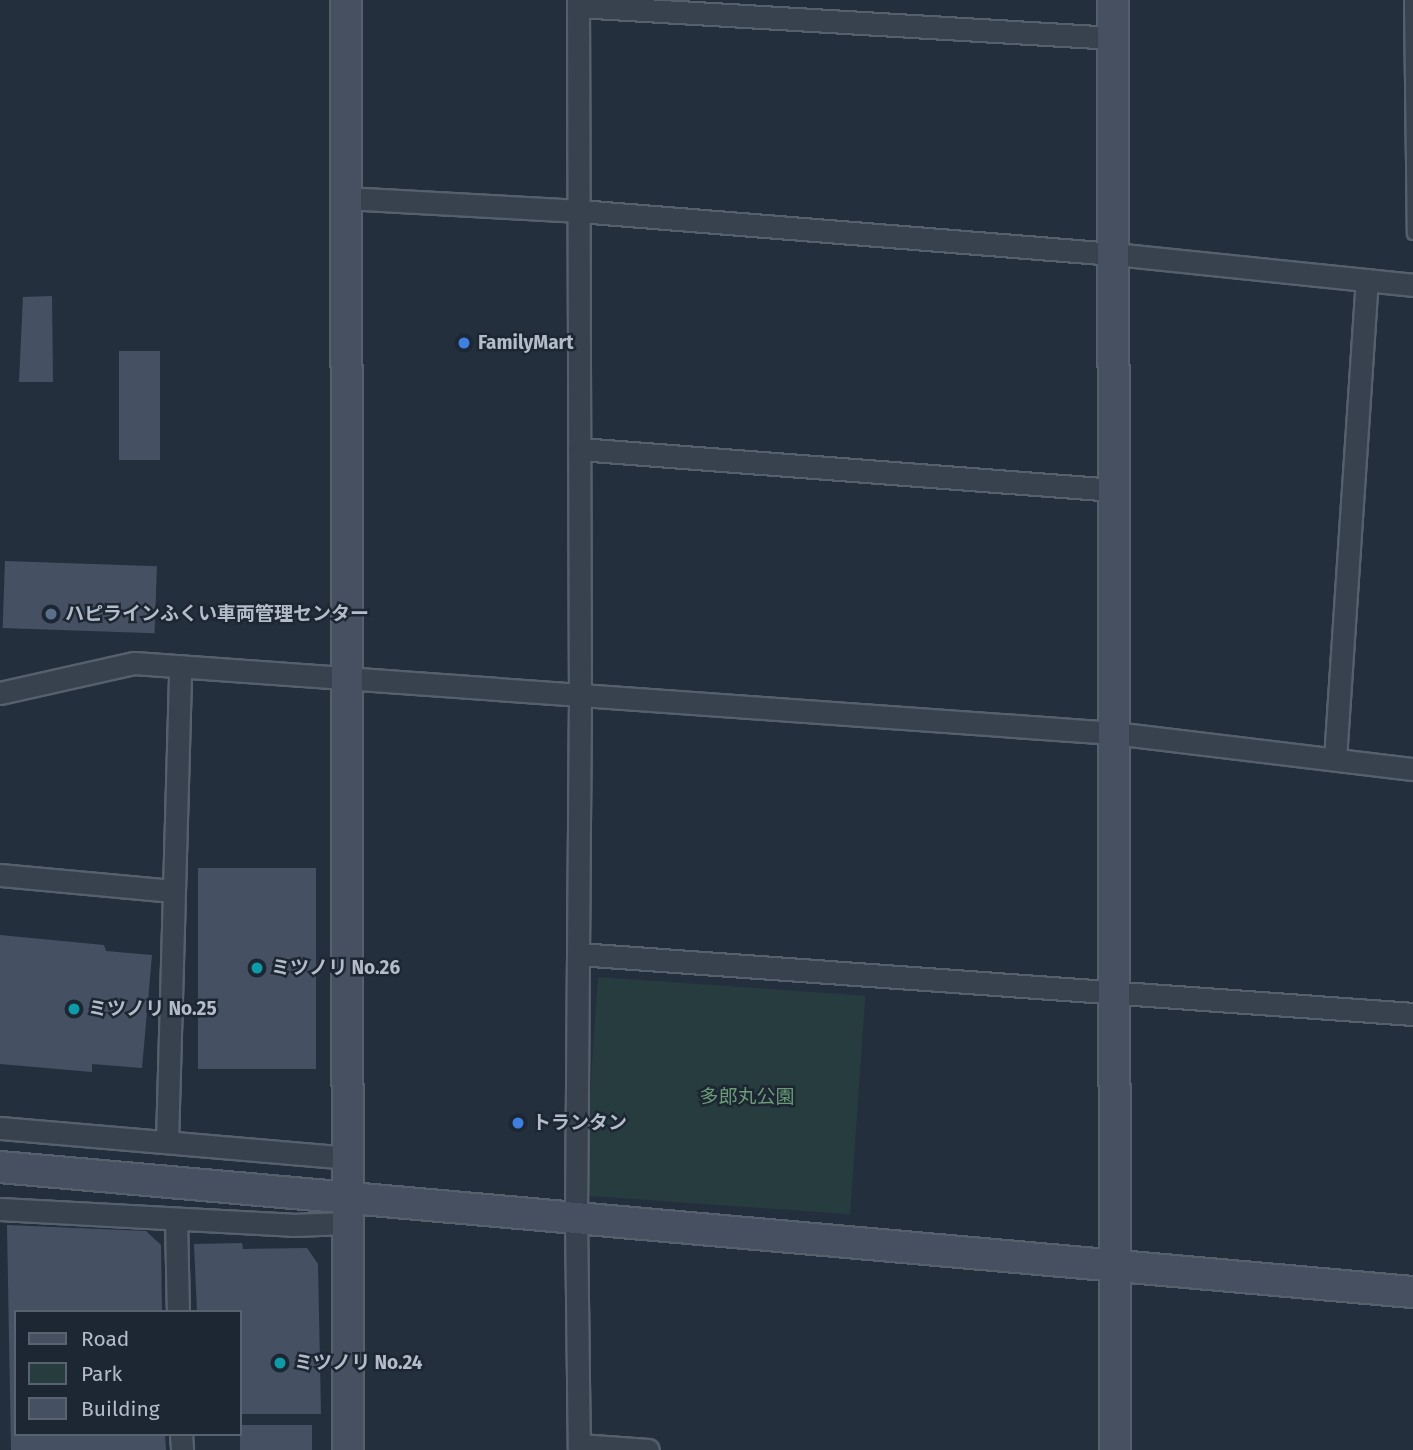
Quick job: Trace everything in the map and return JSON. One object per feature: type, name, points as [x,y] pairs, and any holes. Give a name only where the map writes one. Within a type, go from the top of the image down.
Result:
[{"type":"street","points":[[346,0],[348,1450]]},
{"type":"street","points":[[1113,0],[1115,1450]]},
{"type":"street","points":[[648,1450],[579,1448],[576,1216],[580,695],[578,3],[1113,37]]},
{"type":"street","points":[[347,198],[579,211],[1114,254],[1413,285]]},
{"type":"street","points":[[1335,759],[1367,280]]},
{"type":"street","points":[[579,449],[1114,490]]},
{"type":"street","points":[[0,693],[134,663],[1114,733],[1413,769]]},
{"type":"street","points":[[167,1142],[180,666]]},
{"type":"street","points":[[0,875],[173,891]]},
{"type":"street","points":[[578,954],[1413,1014]]},
{"type":"street","points":[[0,1128],[348,1158]]},
{"type":"street","points":[[0,1167],[68,1173],[348,1210],[576,1216],[1413,1292]]},
{"type":"street","points":[[0,1209],[292,1225],[348,1210]]},
{"type":"street","points":[[176,1219],[178,1310]]},
{"type":"lane","points":[[1410,0],[1413,234]]},
{"type":"green space","name":"多郎丸公園","points":[[598,977],[865,996],[850,1214],[583,1195]]},
{"type":"building","points":[[52,296],[53,382],[19,382],[23,297]]},
{"type":"building","points":[[119,351],[160,351],[160,460],[119,460]]},
{"type":"building","points":[[5,561],[157,566],[155,633],[3,628]]},
{"type":"building","name":"ミツノリ No.26","points":[[198,868],[316,868],[316,1069],[198,1069]]},
{"type":"building","name":"ミツノリ No.25","points":[[0,935],[104,945],[106,951],[152,955],[142,1068],[92,1064],[92,1072],[0,1064]]},
{"type":"building","points":[[7,1225],[146,1231],[161,1245],[162,1310],[14,1310],[14,1436],[165,1436],[166,1450],[11,1450]]},
{"type":"building","name":"ミツノリ No.24","points":[[242,1243],[243,1249],[307,1248],[318,1264],[321,1414],[242,1414],[242,1310],[197,1310],[194,1244]]},
{"type":"building","points":[[242,1425],[312,1425],[312,1450],[240,1450]]},
{"type":"place","name":"FamilyMart","points":[[464,343]]},
{"type":"place","name":"ハピラインふくい車両管理センター","points":[[51,614]]},
{"type":"place","name":"ミツノリ No.26","points":[[257,968]]},
{"type":"place","name":"ミツノリ No.25","points":[[74,1009]]},
{"type":"place","name":"トランタン","points":[[518,1123]]},
{"type":"place","name":"ミツノリ No.24","points":[[280,1363]]}]
